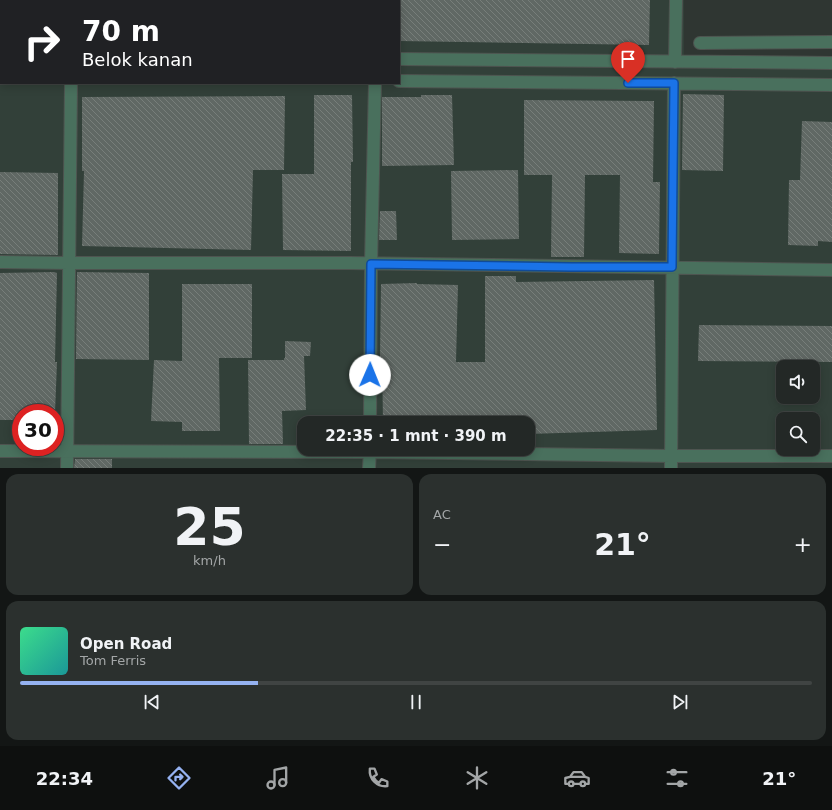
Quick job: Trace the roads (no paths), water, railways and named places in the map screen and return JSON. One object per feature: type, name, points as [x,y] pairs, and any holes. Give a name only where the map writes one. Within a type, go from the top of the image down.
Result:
[{"type":"street","points":[[675,62],[676,0]]},
{"type":"street","points":[[700,43],[832,42]]},
{"type":"street","points":[[400,59],[832,63]]},
{"type":"street","points":[[400,81],[832,85]]},
{"type":"street","points":[[671,468],[674,83]]},
{"type":"street","points":[[67,468],[71,84]]},
{"type":"street","points":[[370,416],[371,264],[375,84]]},
{"type":"street","points":[[0,262],[371,264],[832,270]]},
{"type":"street","points":[[0,451],[297,451]]},
{"type":"street","points":[[535,454],[671,456],[832,456]]},
{"type":"street","points":[[369,468],[370,456]]}]
